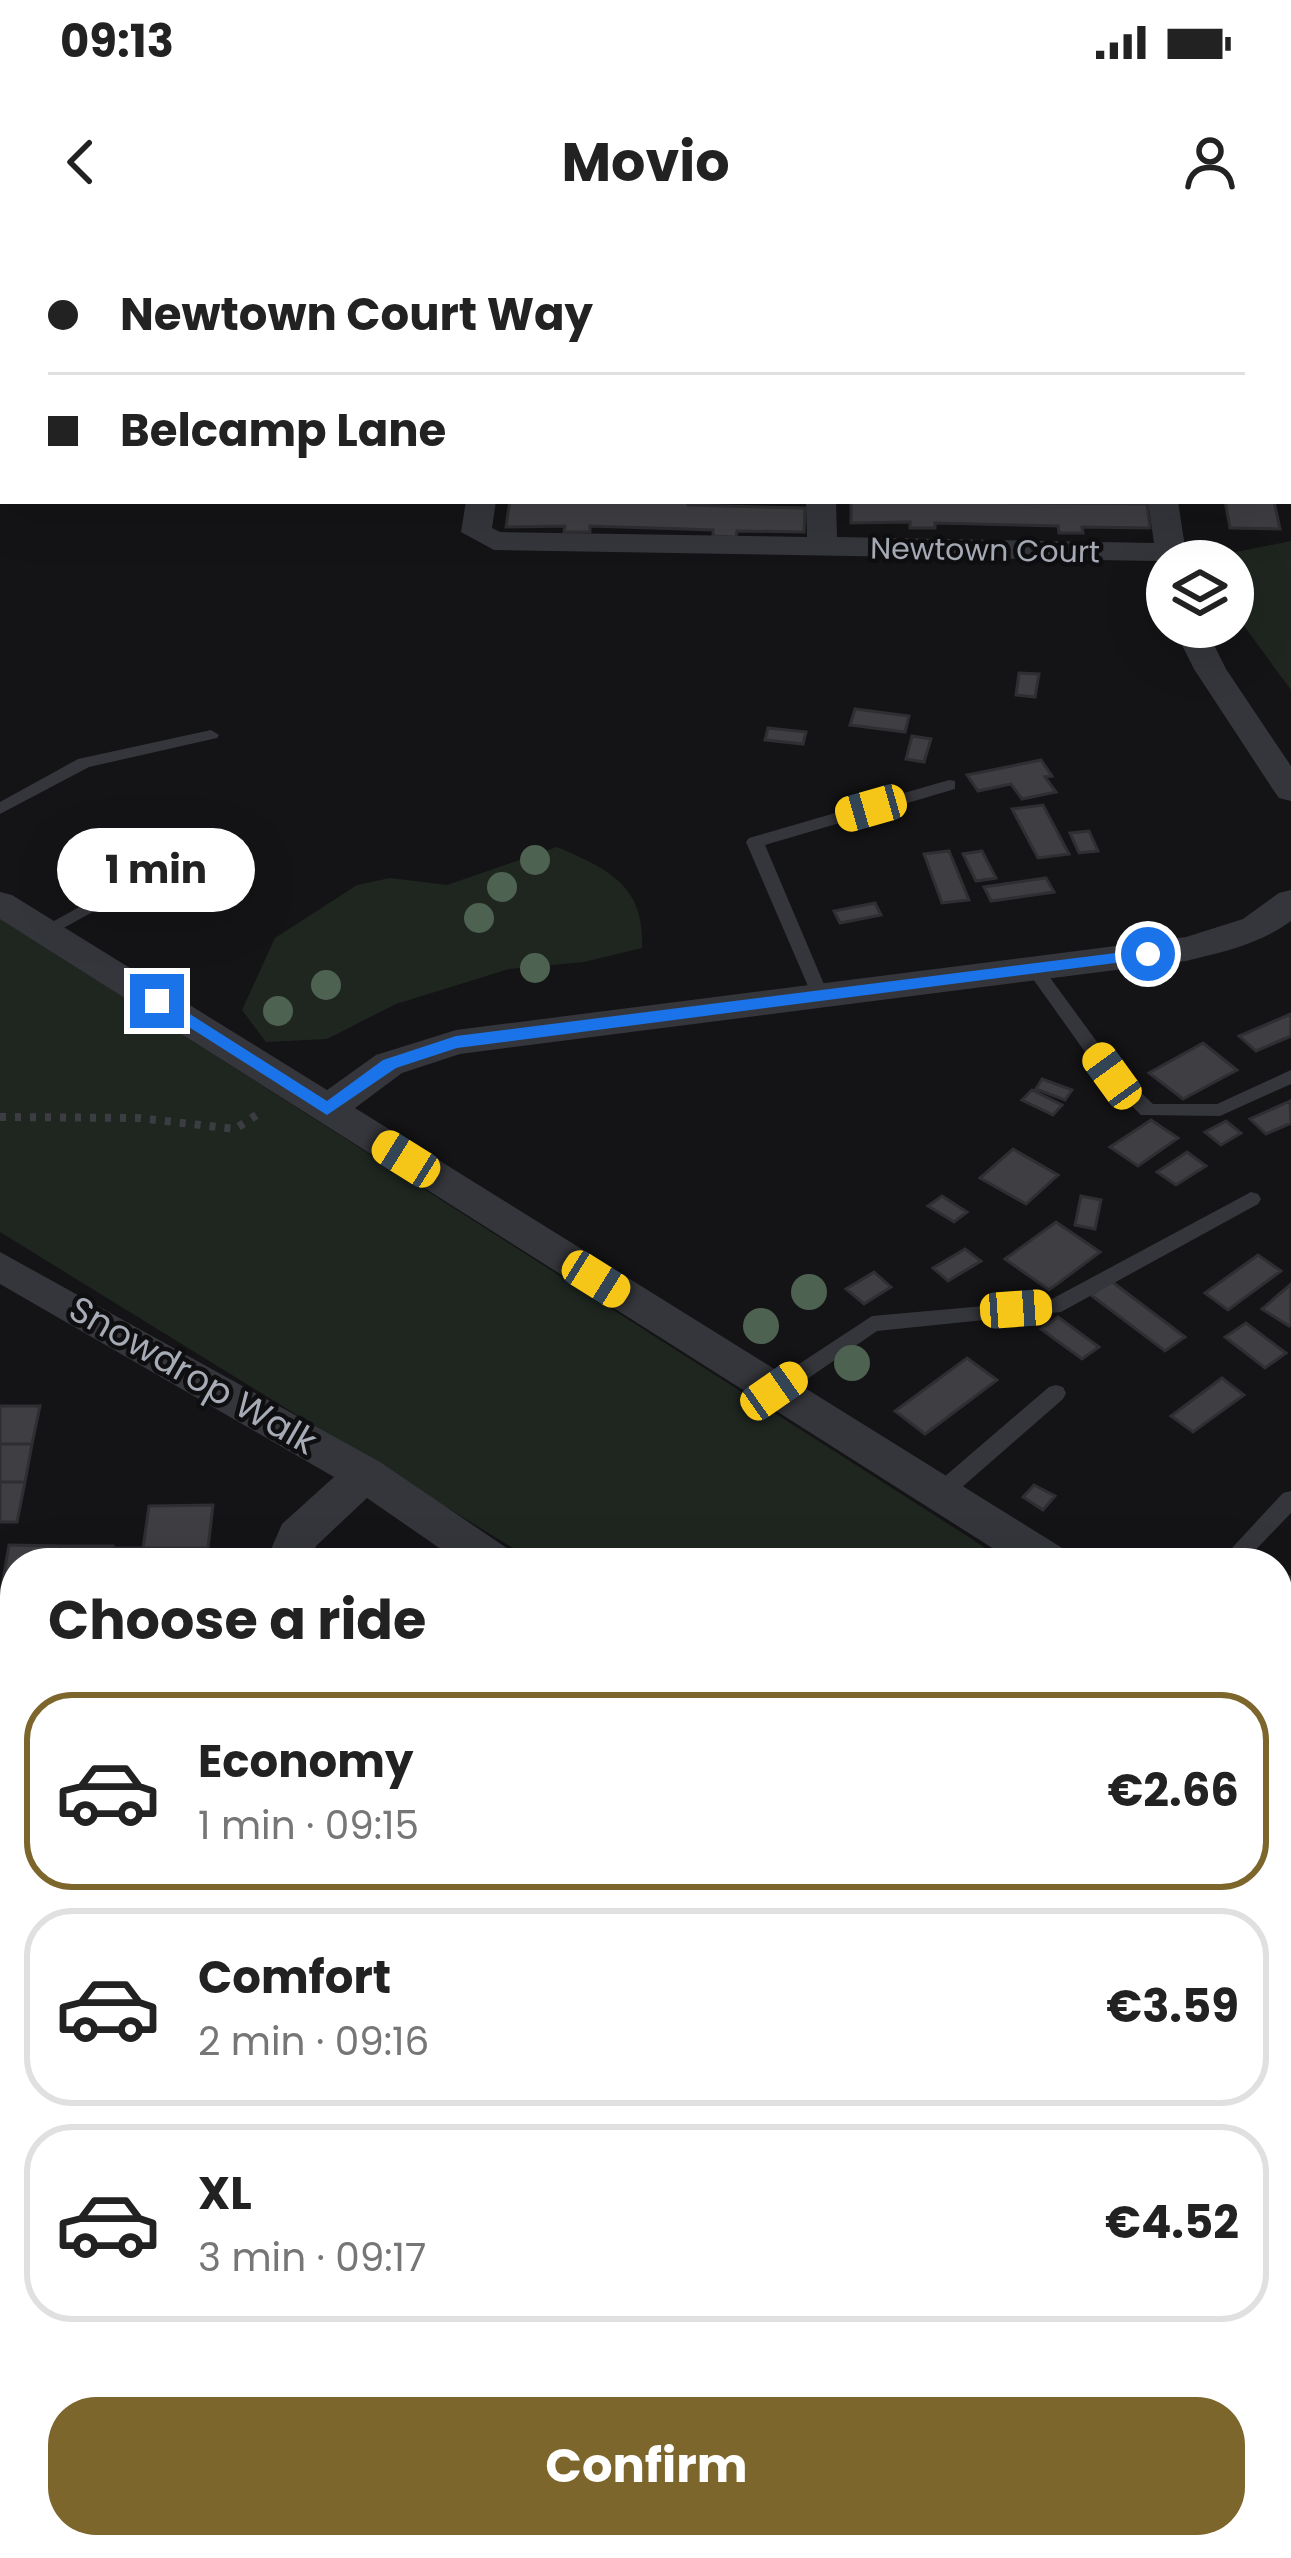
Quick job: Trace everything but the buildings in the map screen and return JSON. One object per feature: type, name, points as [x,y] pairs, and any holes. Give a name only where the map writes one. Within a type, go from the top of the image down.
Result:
[{"type":"street","name":"Newtown Court","points":[[481,504],[476,532],[494,541],[1146,555]]},
{"type":"street","name":"Newtown Court","points":[[821,504],[822,548]]},
{"type":"street","name":"Newtown Court","points":[[1163,504],[1169,540]]},
{"type":"street","points":[[1200,648],[1291,791]]},
{"type":"street","points":[[327,1109],[389,1064],[456,1042],[1186,949],[1238,936],[1280,914],[1291,901]]},
{"type":"street","points":[[0,903],[1026,1548]]},
{"type":"street","name":"Snowdrop Walk","points":[[7,1279],[365,1474],[473,1548]]},
{"type":"street","name":"Snowdrop Walk","points":[[293,1548],[298,1536],[365,1474]]},
{"type":"lane","points":[[0,809],[84,764],[211,735]]},
{"type":"lane","points":[[820,996],[754,842],[949,785]]},
{"type":"lane","points":[[45,931],[211,839]]},
{"type":"lane","points":[[1034,968],[1112,1076],[1148,1110],[1220,1110],[1291,1076]]},
{"type":"lane","points":[[774,1391],[872,1324],[1054,1306],[1251,1198]]},
{"type":"lane","points":[[938,1496],[1056,1394]]},
{"type":"lane","points":[[1244,1548],[1291,1499]]},
{"type":"path","points":[[0,1117],[139,1118],[235,1129],[291,1086]]},
{"type":"shaded area","points":[[1291,541],[1291,690],[1254,640],[1254,548]]},
{"type":"shaded area","points":[[557,847],[620,882],[637,909],[642,948],[584,962],[509,969],[396,1004],[327,1039],[266,1042],[242,1010],[275,938],[357,885],[390,878],[447,885]]},
{"type":"shaded area","points":[[0,918],[985,1548],[513,1548],[0,1232]]},
{"type":"route","points":[[157,1001],[327,1109],[389,1064],[456,1042],[1148,954]]}]
